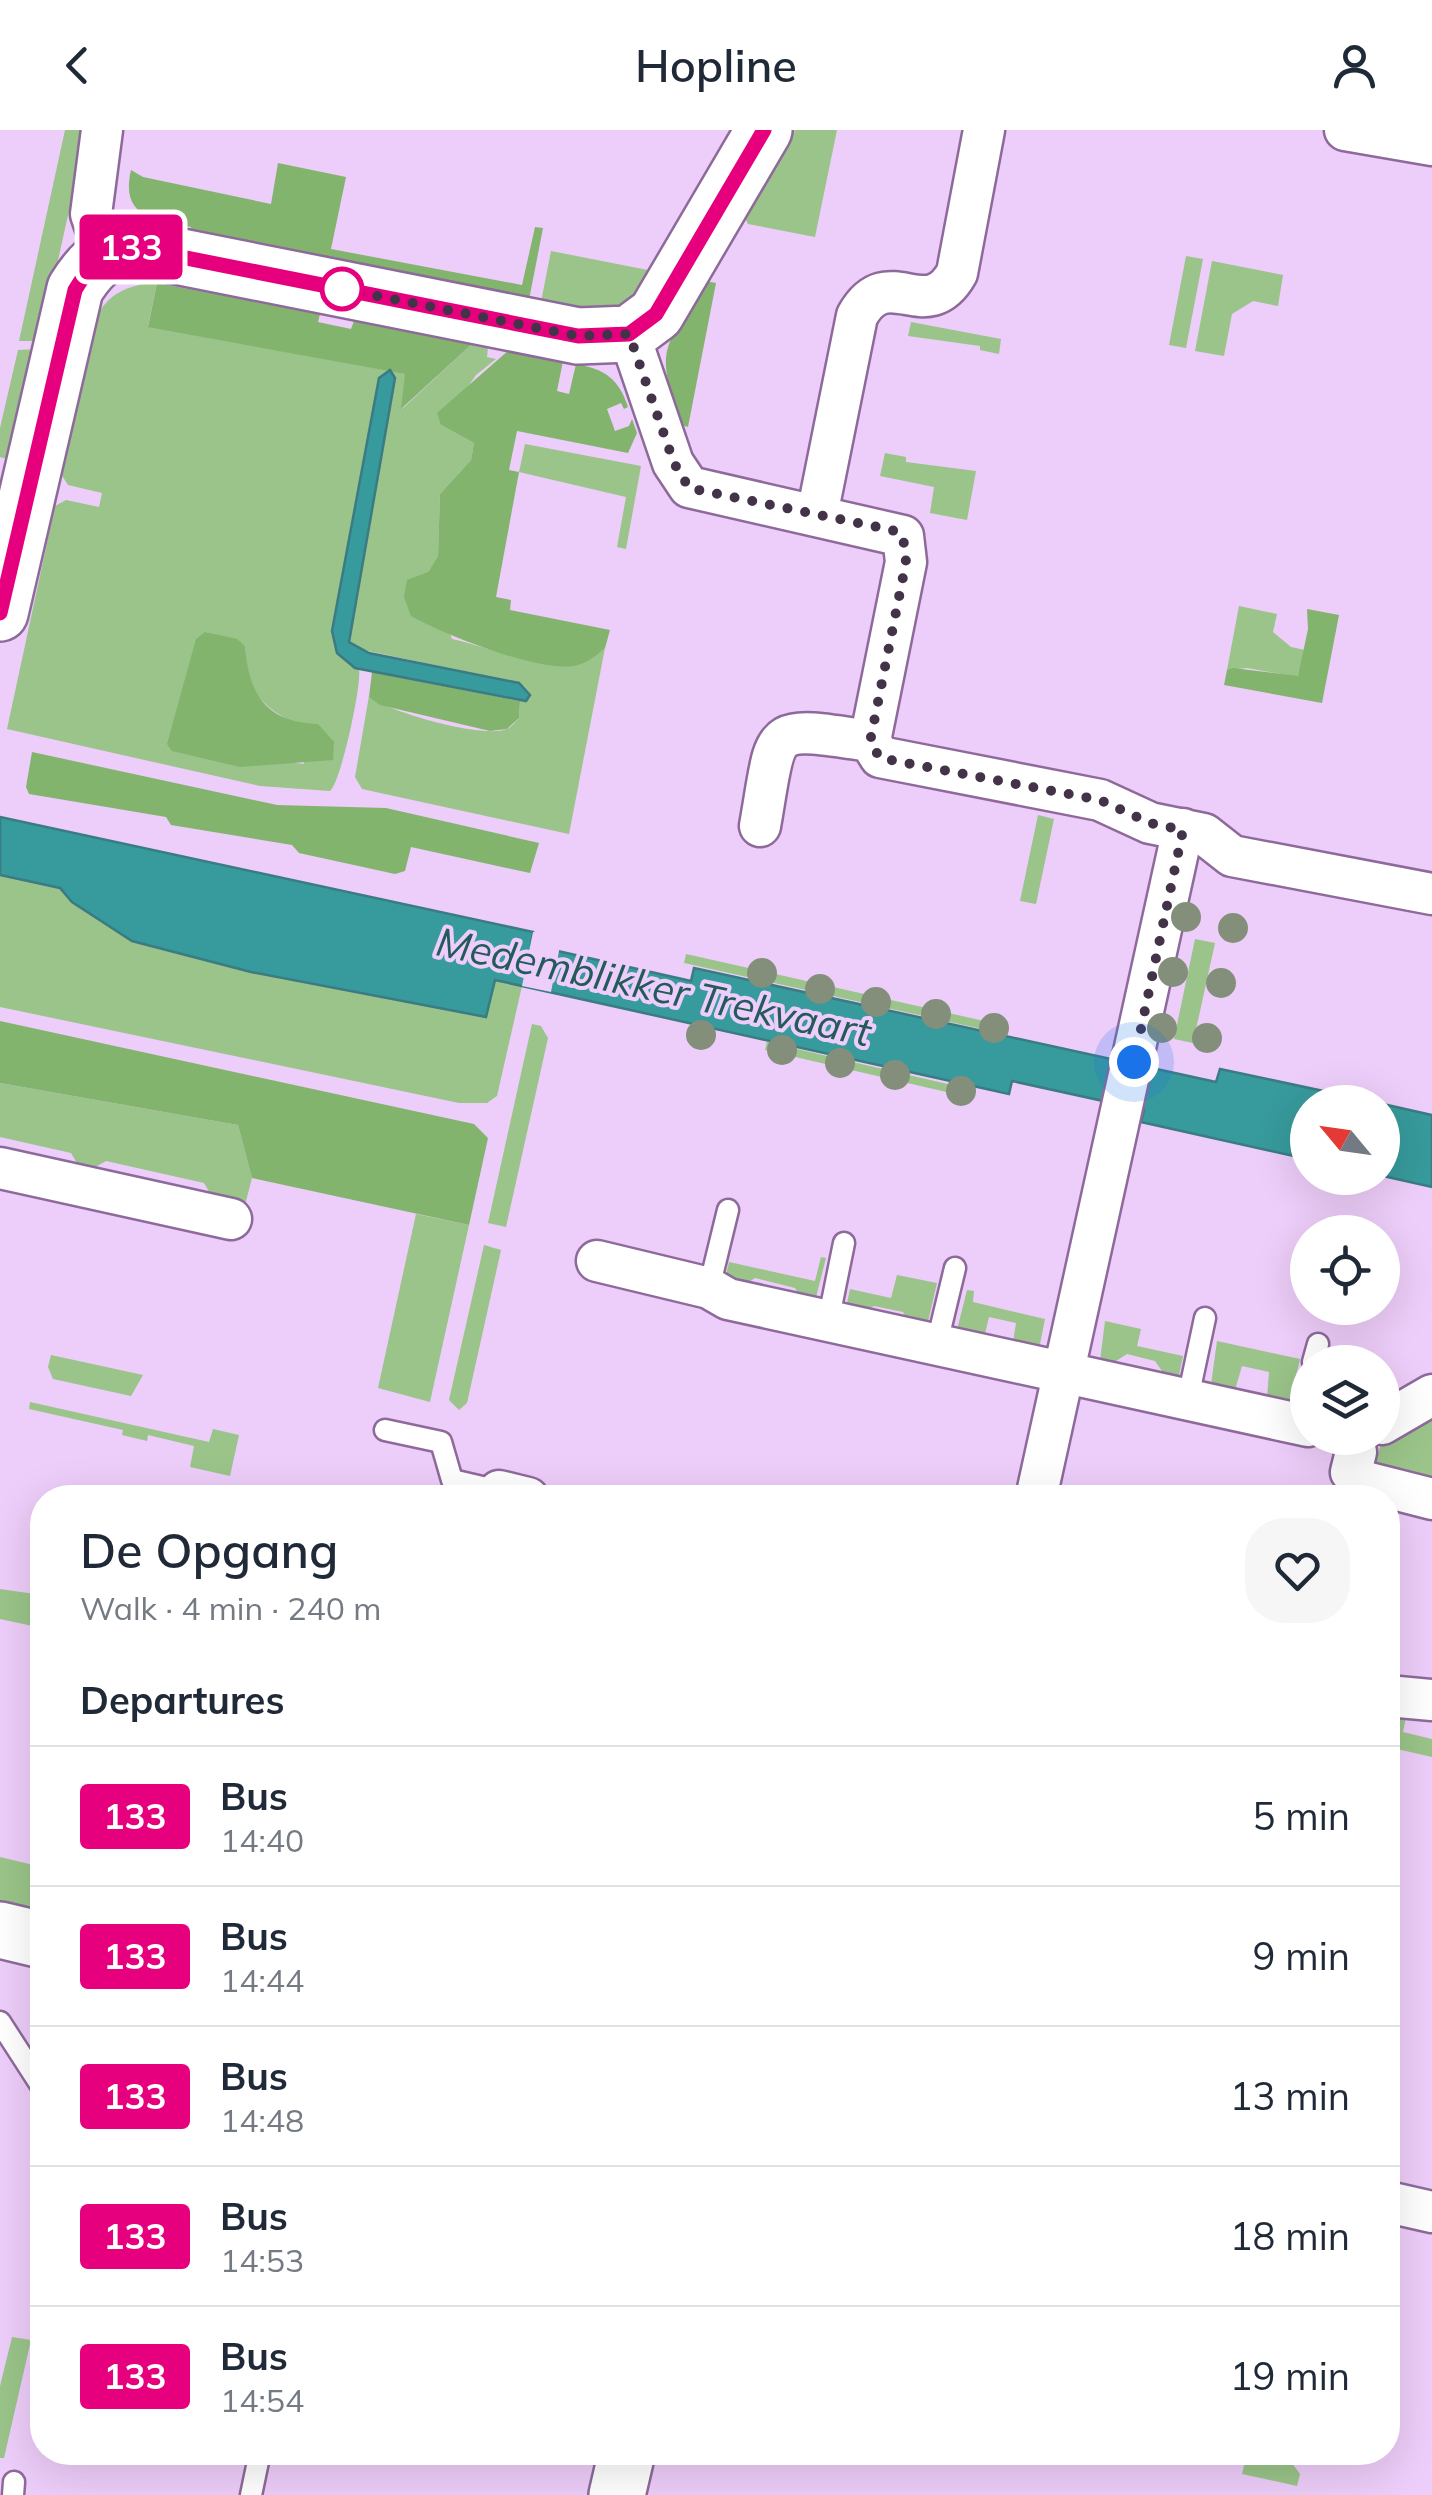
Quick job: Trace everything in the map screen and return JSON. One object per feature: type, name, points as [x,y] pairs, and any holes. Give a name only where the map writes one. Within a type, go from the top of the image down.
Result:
[{"type":"street","points":[[102,130],[91,214],[104,255]]},
{"type":"street","points":[[0,613],[75,290],[86,271],[104,255],[126,246],[578,336],[629,334],[656,314],[764,130]]},
{"type":"street","points":[[817,515],[856,316],[870,296],[880,291],[928,298],[949,287],[957,273],[984,130]]},
{"type":"street","points":[[1350,131],[1432,145]]},
{"type":"street","points":[[629,334],[674,463],[689,488],[892,530],[903,536],[907,546],[870,742],[880,758],[1100,800],[1150,823],[1204,834],[1232,856],[1432,894]]},
{"type":"street","points":[[760,826],[774,750],[788,733],[801,730],[870,742]]},
{"type":"street","points":[[1039,1485],[1183,830]]},
{"type":"street","points":[[0,1168],[231,1219]]},
{"type":"street","points":[[596,1262],[710,1288],[728,1299],[936,1347],[1068,1353],[1188,1398],[1290,1410]]},
{"type":"street","points":[[1400,1413],[1432,1395]]},
{"type":"street","points":[[1355,1455],[1350,1472],[1358,1480],[1376,1485]]},
{"type":"street","points":[[1400,1491],[1432,1500]]},
{"type":"street","points":[[1400,1697],[1432,1700]]},
{"type":"street","points":[[0,1930],[30,1937]]},
{"type":"street","points":[[1400,2205],[1432,2212]]},
{"type":"street","points":[[618,2495],[624,2465]]},
{"type":"lane","points":[[710,1288],[728,1210]]},
{"type":"lane","points":[[828,1322],[844,1244]]},
{"type":"lane","points":[[936,1347],[955,1268]]},
{"type":"lane","points":[[1188,1398],[1205,1318]]},
{"type":"lane","points":[[385,1430],[441,1442],[452,1480],[474,1485]]},
{"type":"lane","points":[[0,2022],[30,2069]]},
{"type":"lane","points":[[251,2495],[257,2465]]},
{"type":"shaded area","points":[[65,130],[87,130],[40,341],[19,341]]},
{"type":"shaded area","points":[[795,130],[837,130],[815,237],[748,224],[745,218]]},
{"type":"shaded area","points":[[278,163],[346,177],[331,249],[522,285],[535,227],[543,228],[528,305],[190,239],[191,227],[143,214],[131,198],[131,170],[143,177],[271,204]]},
{"type":"shaded area","points":[[551,251],[658,272],[647,289],[620,310],[540,307]]},
{"type":"shaded area","points":[[1186,256],[1203,259],[1186,348],[1169,345]]},
{"type":"shaded area","points":[[1212,261],[1283,275],[1278,306],[1253,301],[1232,314],[1224,356],[1195,351]]},
{"type":"shaded area","points":[[705,281],[716,283],[688,427],[681,425],[666,363],[672,337]]},
{"type":"shaded area","points":[[157,283],[148,326],[406,374],[402,409],[472,344],[488,347],[487,357],[496,359],[476,375],[441,425],[474,443],[471,460],[440,494],[438,556],[428,572],[452,639],[550,662],[570,662],[605,648],[569,834],[362,789],[355,777],[369,696],[436,722],[495,731],[512,726],[519,718],[520,701],[530,698],[519,683],[354,648],[359,669],[357,693],[345,752],[330,791],[260,786],[7,729],[55,506],[66,500],[99,507],[102,493],[68,485],[61,474],[92,328],[109,300],[123,290]],"holes":[[[206,632],[245,646],[256,693],[271,709],[295,723],[304,764],[281,761]]]},
{"type":"shaded area","points":[[157,283],[320,314],[318,322],[351,329],[354,321],[472,344],[401,409],[405,374],[148,327]]},
{"type":"shaded area","points":[[911,322],[1001,339],[999,354],[980,350],[980,346],[908,336]]},
{"type":"shaded area","points":[[39,349],[14,461],[0,457],[0,428],[18,350]]},
{"type":"shaded area","points":[[509,350],[563,361],[557,391],[569,394],[576,364],[603,372],[620,389],[628,407],[624,409],[621,403],[607,409],[615,431],[629,426],[632,419],[637,433],[628,453],[517,431],[509,470],[519,472],[496,597],[511,600],[510,610],[610,630],[605,648],[578,665],[542,664],[469,642],[411,616],[404,597],[407,580],[428,572],[438,556],[440,494],[471,460],[474,443],[441,425],[437,413]]},
{"type":"shaded area","points":[[525,444],[641,466],[626,549],[617,547],[626,497],[519,472]]},
{"type":"shaded area","points":[[885,453],[906,457],[906,462],[976,471],[967,520],[930,513],[934,487],[880,476]]},
{"type":"shaded area","points":[[1239,606],[1277,614],[1273,632],[1291,647],[1305,650],[1298,677],[1247,668],[1227,670]]},
{"type":"shaded area","points":[[1307,609],[1339,615],[1322,703],[1224,685],[1227,670],[1233,668],[1298,676],[1308,629]]},
{"type":"shaded area","points":[[205,632],[237,639],[245,646],[251,679],[264,703],[285,718],[318,724],[334,742],[333,760],[240,767],[172,751],[167,744],[196,639]]},
{"type":"shaded area","points":[[372,672],[520,701],[519,718],[507,729],[490,731],[380,705],[369,697]]},
{"type":"shaded area","points":[[32,752],[277,805],[386,808],[539,843],[530,873],[411,847],[405,871],[395,874],[299,853],[292,845],[171,825],[166,817],[29,794],[26,787]]},
{"type":"shaded area","points":[[1038,815],[1054,819],[1036,904],[1020,901]]},
{"type":"shaded area","points":[[0,875],[60,888],[69,895],[486,1016],[494,980],[522,986],[497,1096],[487,1103],[459,1103],[0,1007]]},
{"type":"shaded area","points":[[1195,939],[1215,943],[1193,1043],[1174,1039]]},
{"type":"shaded area","points":[[686,954],[1002,1025],[1000,1033],[684,963]]},
{"type":"shaded area","points":[[0,1021],[474,1124],[488,1138],[469,1225],[252,1178],[238,1125],[0,1083]]},
{"type":"shaded area","points":[[532,1024],[541,1026],[548,1038],[506,1227],[488,1223]]},
{"type":"shaded area","points":[[767,1042],[956,1086],[955,1094],[765,1050]]},
{"type":"shaded area","points":[[0,1083],[238,1125],[252,1178],[245,1205],[213,1198],[204,1183],[106,1161],[90,1170],[80,1168],[71,1153],[0,1137]]},
{"type":"shaded area","points":[[416,1214],[469,1225],[430,1402],[378,1388]]},
{"type":"shaded area","points":[[484,1245],[501,1250],[467,1403],[459,1410],[449,1400]]},
{"type":"shaded area","points":[[821,1257],[826,1258],[815,1301],[803,1301],[795,1288],[755,1278],[740,1288],[725,1279],[729,1262],[815,1281]]},
{"type":"shaded area","points":[[897,1275],[937,1283],[927,1326],[912,1327],[903,1312],[874,1306],[859,1315],[846,1308],[850,1289],[891,1298]]},
{"type":"shaded area","points":[[967,1290],[974,1291],[973,1302],[1045,1319],[1039,1349],[1013,1342],[1016,1323],[989,1317],[984,1338],[957,1330]]},
{"type":"shaded area","points":[[1105,1321],[1141,1329],[1137,1346],[1183,1356],[1179,1375],[1164,1374],[1155,1361],[1127,1354],[1113,1363],[1100,1361]]},
{"type":"shaded area","points":[[1217,1341],[1290,1357],[1290,1400],[1267,1398],[1269,1372],[1242,1366],[1235,1390],[1211,1385]]},
{"type":"shaded area","points":[[51,1355],[143,1375],[131,1396],[53,1379],[48,1367]]},
{"type":"shaded area","points":[[30,1402],[209,1442],[213,1429],[239,1435],[230,1476],[190,1467],[194,1446],[148,1435],[147,1441],[122,1435],[123,1430],[29,1409]]},
{"type":"shaded area","points":[[1432,1413],[1432,1483],[1374,1466],[1378,1455],[1400,1455],[1400,1432]]},
{"type":"shaded area","points":[[0,1589],[30,1593],[30,1625],[0,1619]]},
{"type":"shaded area","points":[[1400,1712],[1407,1712],[1403,1732],[1432,1739],[1432,1757],[1400,1750]]},
{"type":"shaded area","points":[[0,1857],[30,1864],[30,1919],[0,1913]]},
{"type":"shaded area","points":[[12,2337],[30,2340],[4,2458],[0,2458],[0,2386]]},
{"type":"shaded area","points":[[1244,2465],[1293,2465],[1300,2474],[1297,2486],[1242,2474]]},
{"type":"water","points":[[390,370],[395,378],[349,642],[369,653],[519,683],[530,695],[526,701],[355,668],[337,653],[332,631],[379,378]]},
{"type":"water","name":"Medemblikker Trekvaart","points":[[0,817],[533,932],[531,945],[691,981],[694,968],[1216,1082],[1220,1069],[1295,1085],[1290,1085],[1290,1155],[1141,1122],[1144,1110],[1012,1081],[1009,1094],[495,980],[486,1017],[251,972],[132,941],[72,902],[60,888],[0,875]]},
{"type":"water","points":[[1400,1108],[1432,1115],[1432,1187],[1400,1180]]},
{"type":"pier","points":[[533,932],[538,933],[536,941],[560,946],[551,992],[522,986]]},
{"type":"bus line","name":"133","points":[[0,613],[75,290],[86,271],[104,255],[126,246],[578,336],[629,334],[656,314],[764,130]]},
{"type":"route","points":[[342,289],[578,336],[629,334],[674,463],[689,488],[892,530],[903,536],[906,562],[870,742],[873,752],[880,758],[1100,800],[1150,823],[1183,830],[1134,1062]]}]
